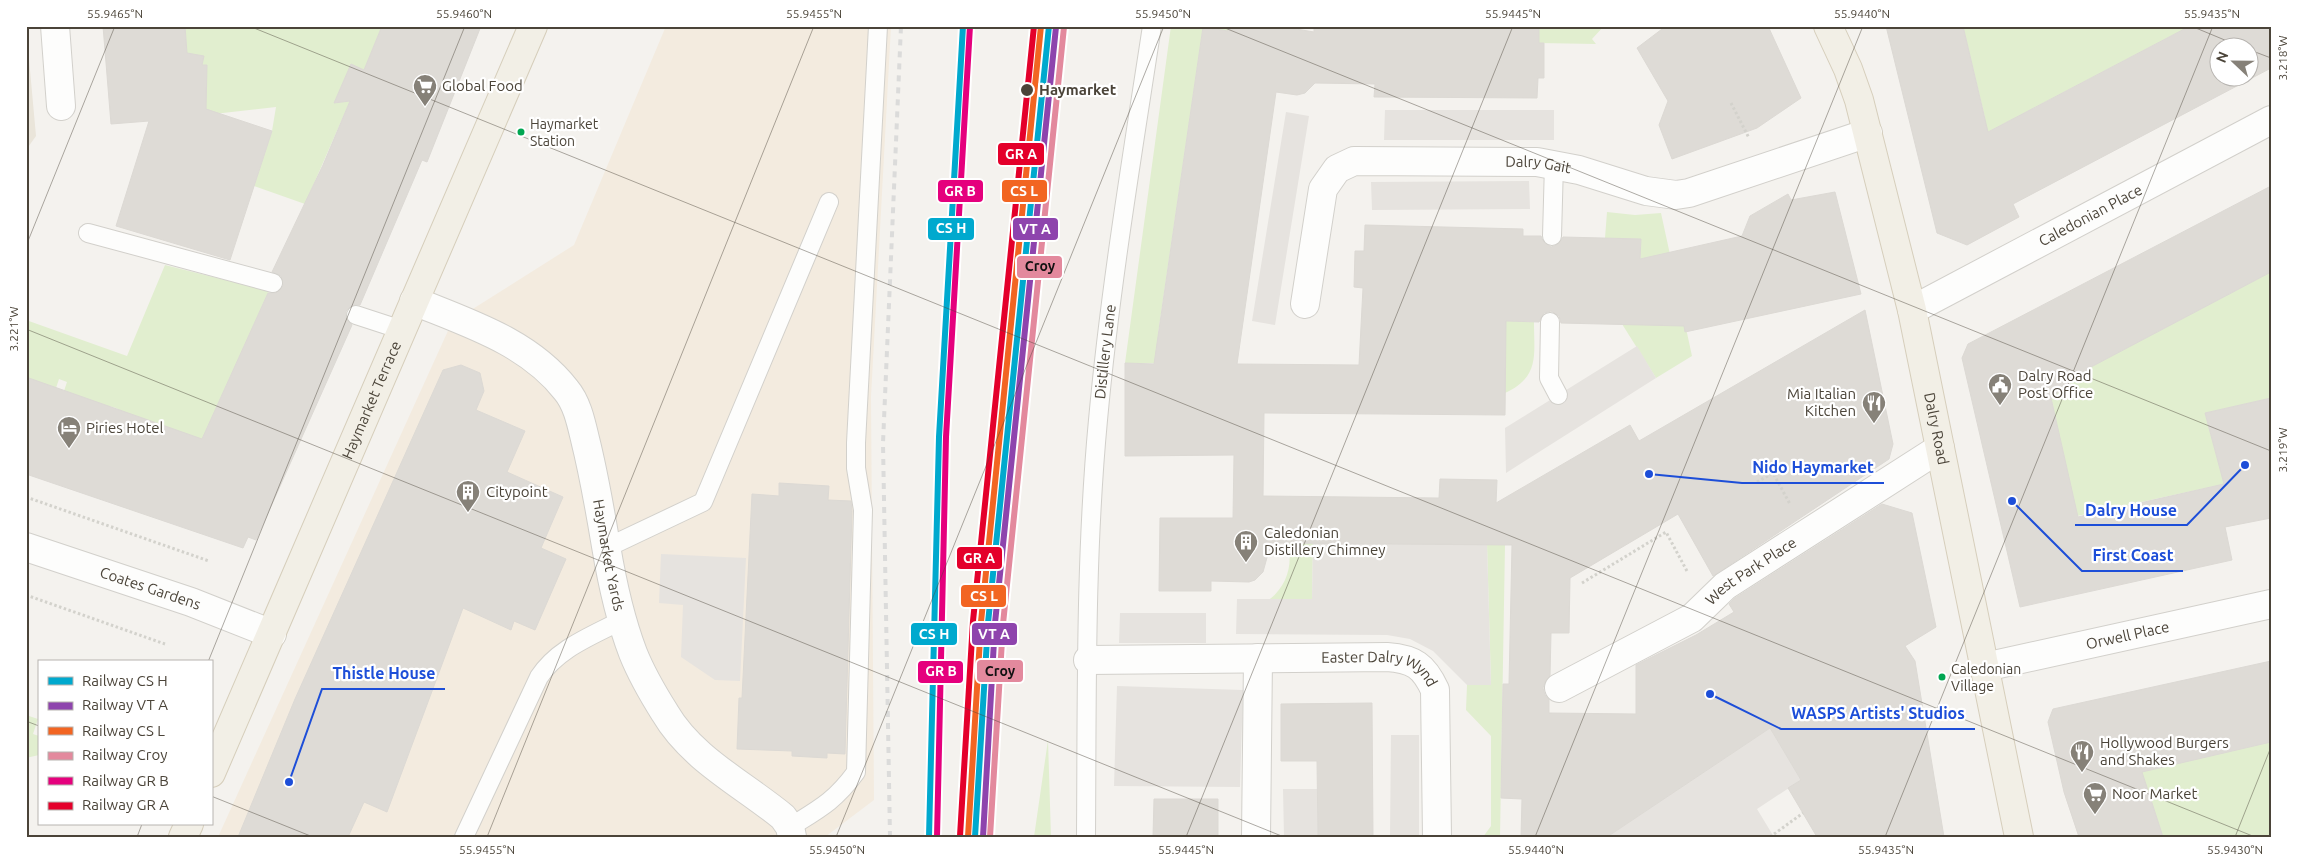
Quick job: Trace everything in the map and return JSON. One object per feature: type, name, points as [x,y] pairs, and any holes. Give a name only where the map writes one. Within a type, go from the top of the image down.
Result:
[{"type":"main road","name":"Haymarket Terrace","points":[[212,771],[533,26]]},
{"type":"main road","name":"Dalry Road","points":[[1828,26],[1848,69],[1868,133],[1912,310],[2019,837]]},
{"type":"street","points":[[55,26],[61,106]]},
{"type":"street","name":"Caledonian Place","points":[[1912,310],[2271,120]]},
{"type":"street","name":"Dalry Gait","points":[[1305,304],[1323,189],[1332,174],[1344,164],[1366,159],[1554,164],[1646,191],[1676,195],[1698,190],[1868,133]]},
{"type":"street","name":"Haymarket Yards","points":[[414,301],[473,325],[528,353],[567,390],[579,414],[596,481],[606,548],[622,620],[633,653],[644,675],[665,715],[684,738],[704,759],[774,810],[791,832]]},
{"type":"street","name":"West Park Place","points":[[1559,688],[1692,618],[1725,586],[1940,448]]},
{"type":"street","name":"Coates Gardens","points":[[26,547],[192,602],[272,634]]},
{"type":"street","name":"Orwell Place","points":[[1985,667],[2271,604]]},
{"type":"street","points":[[1256,837],[1258,658]]},
{"type":"street","name":"Easter Dalry Wynd","points":[[1088,670],[1258,658],[1404,658],[1418,665],[1428,676],[1435,690],[1437,837]]},
{"type":"lane","points":[[791,832],[841,793],[856,772],[863,510],[856,468],[856,443],[878,26]]},
{"type":"lane","name":"Distillery Lane","points":[[1086,837],[1092,516],[1103,367],[1152,26]]},
{"type":"lane","points":[[1552,236],[1554,164]]},
{"type":"lane","points":[[606,548],[703,502],[829,202]]},
{"type":"lane","points":[[88,233],[273,283]]},
{"type":"lane","points":[[356,315],[402,330]]},
{"type":"lane","points":[[1550,322],[1549,378],[1558,395]]},
{"type":"lane","points":[[464,837],[539,677],[547,665],[573,646],[622,620]]},
{"type":"path","points":[[1757,482],[1773,473],[1807,532]]},
{"type":"path","points":[[26,497],[209,561]]},
{"type":"path","points":[[1582,583],[1666,532],[1690,577]]},
{"type":"path","points":[[26,595],[165,644]]},
{"type":"path","points":[[1770,837],[1803,813]]},
{"type":"shaded area","points":[[26,26],[36,136],[26,150]]},
{"type":"shaded area","points":[[666,26],[891,26],[871,397],[874,800],[825,837],[218,837],[452,322],[574,245]]},
{"type":"shaded area","points":[[1385,110],[1554,110],[1554,140],[1384,140]]},
{"type":"shaded area","points":[[1286,112],[1309,116],[1275,325],[1252,321]]},
{"type":"shaded area","points":[[1529,181],[1530,209],[1372,210],[1371,182]]},
{"type":"shaded area","points":[[1637,346],[1656,378],[1506,473],[1505,428]]},
{"type":"shaded area","points":[[1313,543],[1487,544],[1491,685],[1467,685],[1433,651],[1410,639],[1387,635],[1236,634],[1237,599],[1312,599]]},
{"type":"shaded area","points":[[661,554],[746,558],[740,681],[715,680],[681,657],[683,605],[659,603]]},
{"type":"shaded area","points":[[1120,613],[1206,613],[1206,643],[1119,643]]},
{"type":"shaded area","points":[[1117,686],[1243,690],[1240,787],[1114,786]]},
{"type":"shaded area","points":[[1770,728],[1801,780],[1757,809],[1774,837],[1607,837]]},
{"type":"shaded area","points":[[1391,735],[1419,735],[1419,837],[1390,837]]},
{"type":"shaded area","points":[[1283,789],[1317,789],[1318,837],[1284,837]]},
{"type":"green space","points":[[185,26],[382,26],[364,70],[351,64],[334,103],[350,101],[305,204],[254,186],[272,131],[276,107],[205,115],[207,65],[202,65],[203,56],[187,53]]},
{"type":"green space","points":[[1171,26],[1229,26],[1228,31],[1203,27],[1158,334],[1239,346],[1237,364],[1125,363]]},
{"type":"green space","points":[[1539,26],[1604,26],[1592,39],[1596,44],[1539,43]]},
{"type":"green space","points":[[1963,26],[2190,26],[1982,135],[1985,118]]},
{"type":"green space","points":[[1607,212],[1635,215],[1661,213],[1692,356],[1656,378],[1622,324],[1640,261],[1641,239],[1605,238]]},
{"type":"green space","points":[[165,265],[269,291],[199,446],[153,422],[153,430],[116,408],[109,406],[107,413],[62,397],[67,382],[59,379],[54,394],[26,385],[26,320],[127,356]]},
{"type":"green space","points":[[2271,272],[2271,398],[2205,413],[2235,525],[2225,527],[2215,486],[2077,516],[2049,389]]},
{"type":"green space","points":[[1409,312],[1521,315],[1521,322],[1534,322],[1534,355],[1530,372],[1516,387],[1505,393]]},
{"type":"green space","points":[[1288,543],[1313,543],[1312,599],[1270,599],[1281,587],[1287,574],[1290,559]]},
{"type":"green space","points":[[1487,544],[1505,545],[1500,837],[1483,837],[1491,826],[1491,736],[1466,710],[1467,685],[1491,684]]},
{"type":"green space","points":[[26,715],[38,719],[33,734],[38,736],[38,755],[26,758]]},
{"type":"green space","points":[[1048,740],[1051,837],[1034,837]]},
{"type":"green space","points":[[2271,742],[2271,837],[2163,837],[2141,771]]},
{"type":"building","points":[[103,26],[185,26],[187,53],[204,56],[202,65],[207,65],[206,109],[272,131],[230,260],[116,226],[149,121],[111,124]]},
{"type":"building","points":[[382,26],[481,26],[427,162],[422,160],[360,305],[353,305],[346,311],[346,318],[352,325],[256,540],[248,537],[243,548],[26,474],[26,377],[202,439],[268,293],[276,293],[283,286],[281,276],[272,272],[323,165],[350,101],[334,103],[351,64],[364,70]]},
{"type":"building","points":[[1229,26],[1278,26],[1314,32],[1314,26],[1539,26],[1539,43],[1544,43],[1544,78],[1538,78],[1537,98],[1374,97],[1375,84],[1315,83],[1305,93],[1297,95],[1276,92],[1237,364],[1359,365],[1363,288],[1354,287],[1355,251],[1364,251],[1365,225],[1523,229],[1523,236],[1541,236],[1543,241],[1551,247],[1557,245],[1563,237],[1641,239],[1640,259],[1742,236],[1750,216],[1788,194],[1791,200],[1835,192],[1861,294],[1685,332],[1684,326],[1561,323],[1559,316],[1551,311],[1544,313],[1539,322],[1506,321],[1505,415],[1264,413],[1263,496],[1439,498],[1440,479],[1497,480],[1496,503],[1630,425],[1639,441],[1865,310],[1893,444],[1889,459],[1713,576],[1678,514],[1570,578],[1569,633],[1551,633],[1550,676],[1543,688],[1549,700],[1549,713],[1636,714],[1636,665],[1696,635],[1734,612],[1729,604],[1735,598],[1882,504],[1912,513],[1936,627],[1905,646],[1915,661],[1944,837],[1817,837],[1788,788],[1801,780],[1770,728],[1607,837],[1521,837],[1522,799],[1501,798],[1503,684],[1509,684],[1512,545],[1271,543],[1263,572],[1255,580],[1249,582],[1211,581],[1211,591],[1159,591],[1160,518],[1233,518],[1234,455],[1125,456],[1125,363],[1154,364],[1203,27],[1228,31]]},
{"type":"building","points":[[1666,26],[1768,26],[1801,98],[1757,128],[1672,159],[1659,125],[1668,101],[1637,48]]},
{"type":"building","points":[[1886,26],[1963,26],[1988,132],[2190,26],[2271,26],[2271,68],[2260,74],[2260,38],[2210,38],[2210,88],[2233,88],[2013,204],[2019,217],[1967,245],[1937,233]]},
{"type":"building","points":[[2271,186],[2271,272],[2091,367],[2051,398],[2078,517],[2224,484],[2205,413],[2271,398],[2271,518],[2225,527],[2232,560],[2020,607],[1962,358],[1968,344]]},
{"type":"building","points":[[461,365],[480,373],[484,391],[476,410],[525,431],[507,472],[563,497],[541,548],[566,559],[535,630],[514,621],[511,630],[463,608],[387,812],[364,802],[348,837],[238,837],[295,699],[443,370]]},
{"type":"building","points":[[779,483],[829,486],[828,500],[851,501],[845,754],[827,753],[827,758],[792,756],[792,751],[737,749],[739,698],[742,698],[752,494],[779,496]]},
{"type":"building","points":[[2271,661],[2271,742],[2142,772],[2163,837],[2079,837],[2064,792],[2048,722],[2053,709]]},
{"type":"building","points":[[1372,703],[1373,837],[1318,837],[1317,761],[1281,761],[1281,704]]},
{"type":"building","points":[[1154,799],[1218,799],[1218,837],[1153,837]]},
{"type":"railway","points":[[890,837],[883,443],[901,26]]},
{"type":"transit line","points":[[929,837],[939,437],[963,26]]},
{"type":"transit line","points":[[937,837],[946,437],[970,26]]},
{"type":"transit line","points":[[960,836],[973,621],[1034,26]]},
{"type":"transit line","points":[[968,837],[981,622],[1041,26]]},
{"type":"transit line","points":[[975,837],[988,623],[1049,26]]},
{"type":"transit line","points":[[983,837],[995,623],[1056,27]]},
{"type":"rail line","name":"Croy","points":[[990,837],[1003,624],[1064,27]]},
{"type":"place","name":"Haymarket","points":[[1027,90]]},
{"type":"place","name":"Global Food","points":[[425,107]]},
{"type":"place","name":"Haymarket Station","points":[[521,132]]},
{"type":"place","name":"Dalry Road Post Office","points":[[2000,406]]},
{"type":"place","name":"Mia Italian Kitchen","points":[[1874,424]]},
{"type":"place","name":"Piries Hotel","points":[[69,449]]},
{"type":"place","name":"Dalry House","points":[[2245,465]]},
{"type":"place","name":"Nido Haymarket","points":[[1649,474]]},
{"type":"place","name":"First Coast","points":[[2012,501]]},
{"type":"place","name":"Citypoint","points":[[468,513]]},
{"type":"place","name":"Caledonian Distillery Chimney","points":[[1246,563]]},
{"type":"place","name":"Caledonian Village","points":[[1942,677]]},
{"type":"place","name":"WASPS Artists' Studios","points":[[1710,694]]},
{"type":"place","name":"Hollywood Burgers and Shakes","points":[[2082,773]]},
{"type":"place","name":"Thistle House","points":[[289,782]]},
{"type":"place","name":"Noor Market","points":[[2095,815]]}]
